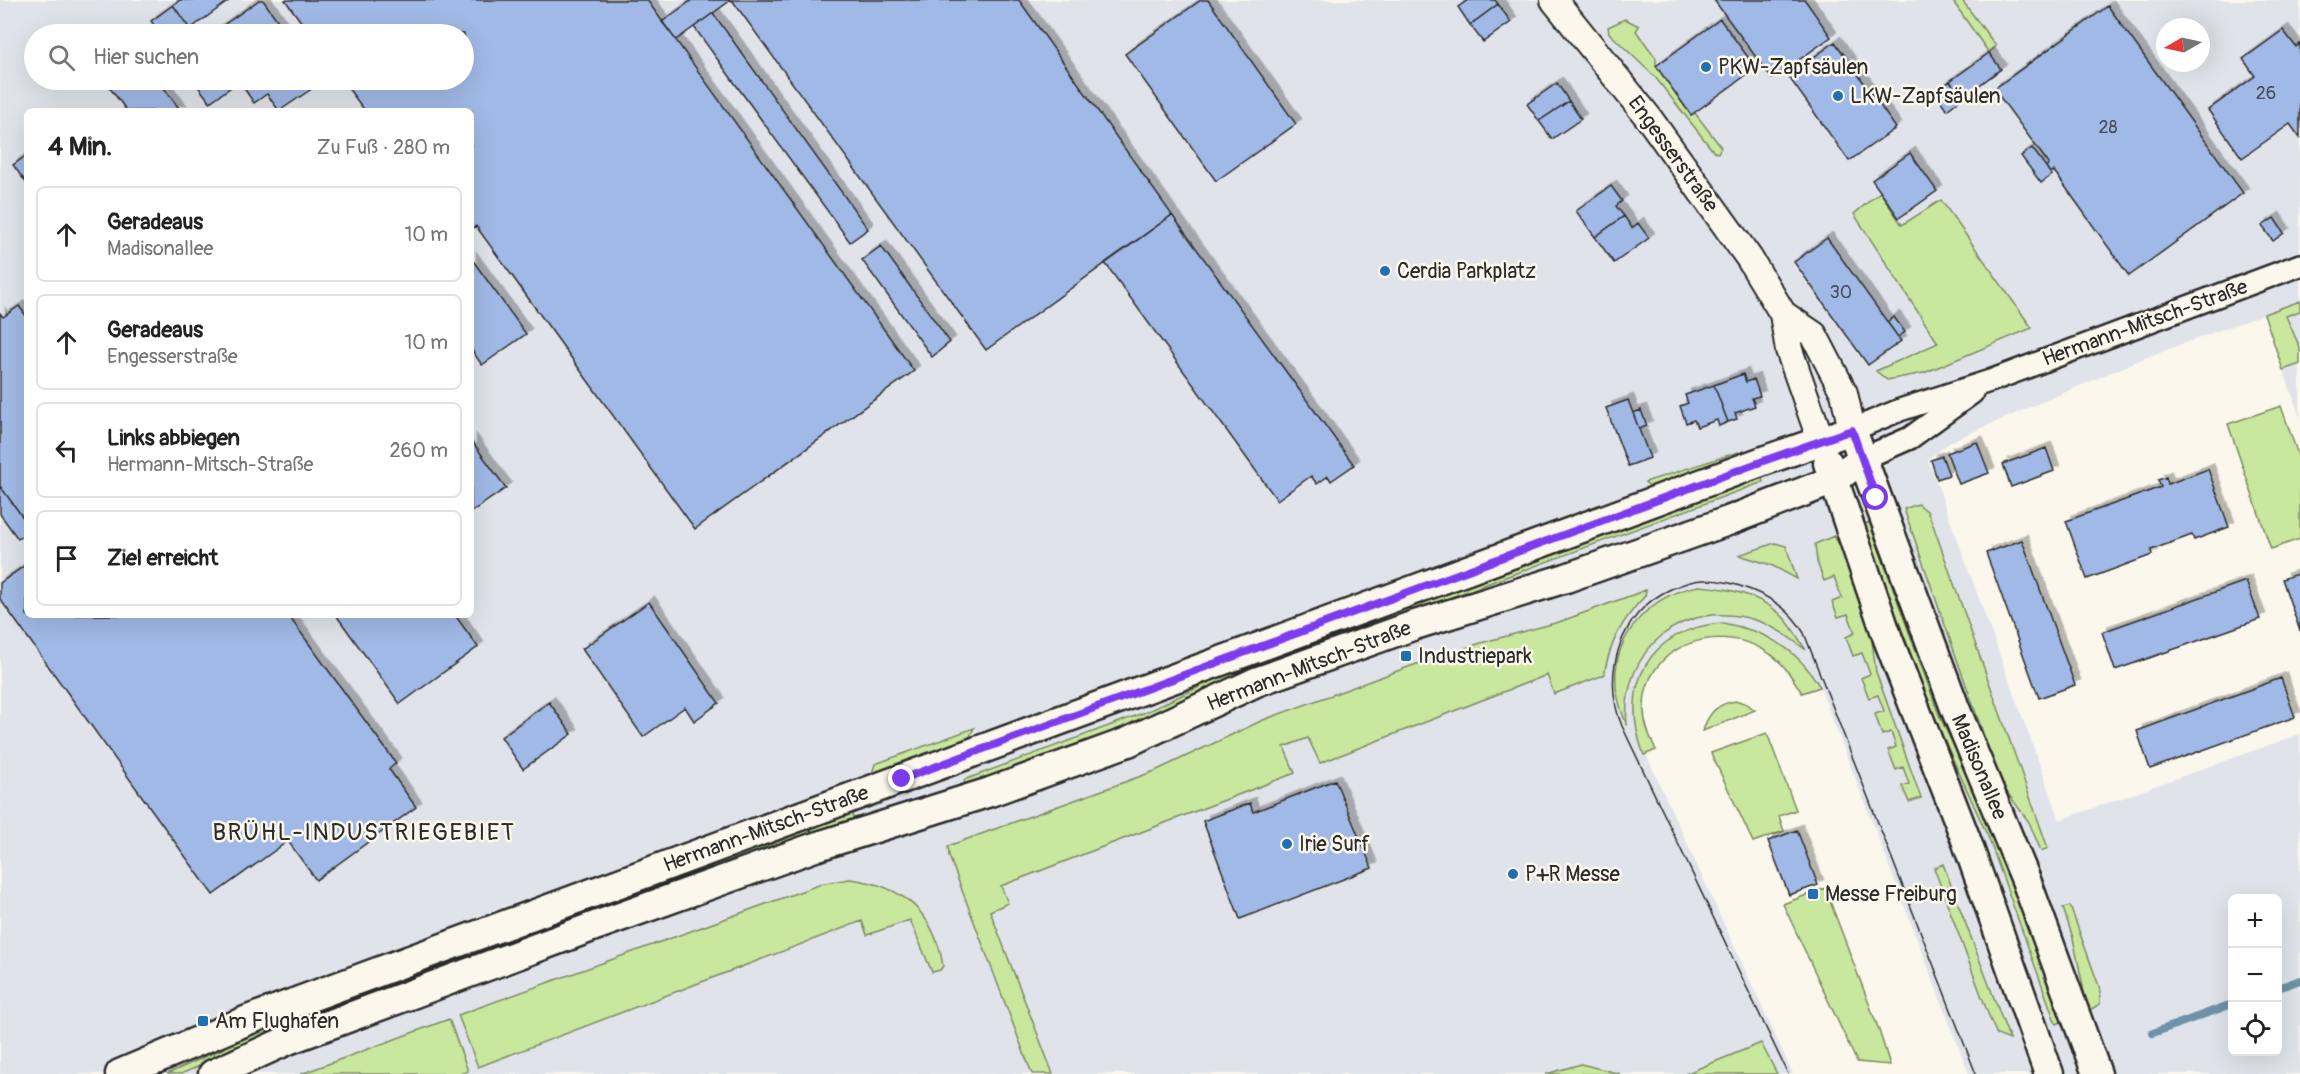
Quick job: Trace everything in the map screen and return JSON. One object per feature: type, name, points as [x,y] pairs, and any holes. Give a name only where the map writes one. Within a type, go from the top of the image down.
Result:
[{"type":"main road","name":"Hermann-Mitsch-Straße","points":[[120,1074],[248,1020],[1852,430]]},
{"type":"main road","name":"Engesserstraße","points":[[1852,430],[1862,459]]},
{"type":"main road","name":"Madisonallee","points":[[1821,441],[1888,639],[1965,837],[2049,1074]]},
{"type":"main road","name":"Hermann-Mitsch-Straße","points":[[213,1074],[288,1040],[606,922],[815,847],[990,792],[1128,742],[1256,682],[1415,625],[1566,578],[1728,521],[1834,480],[1862,459]]},
{"type":"main road","name":"Madisonallee","points":[[1862,459],[1955,708],[2026,880],[2097,1074]]},
{"type":"main road","points":[[902,779],[914,815]]},
{"type":"street","name":"Engesserstraße","points":[[1554,0],[1648,117],[1749,258],[1783,314],[1789,350],[1821,441]]},
{"type":"street","name":"Hermann-Mitsch-Straße","points":[[1852,430],[1900,410],[1990,381],[2300,266]]},
{"type":"street","name":"Engesserstraße","points":[[1783,314],[1814,335],[1844,393],[1852,430]]},
{"type":"street","name":"Hermann-Mitsch-Straße","points":[[1862,459],[1910,438],[1990,381]]},
{"type":"shaded area","points":[[0,0],[2300,0],[2300,418],[2264,314],[2142,359],[1952,441],[1928,459],[2060,820],[2300,734],[2300,1074],[1969,1074],[1820,687],[1811,673],[1775,639],[1723,623],[1707,624],[1684,630],[1671,638],[1653,655],[1644,668],[1635,695],[1637,735],[1793,1074],[1777,1074],[1761,1043],[1685,1074],[1620,1074],[1581,1064],[1546,1074],[0,1074]],"holes":[[[1699,586],[1786,620],[1803,649],[1779,631],[1759,621],[1723,615],[1692,618],[1667,631],[1655,641],[1639,662],[1627,696],[1627,723],[1616,685],[1619,655],[1624,644],[1640,617],[1664,596],[1681,589]]]},
{"type":"green space","points":[[1952,0],[1962,0],[1996,46],[1989,53]]},
{"type":"green space","points":[[1625,19],[1639,26],[1636,31],[1656,58],[1656,66],[1691,115],[1695,113],[1721,147],[1718,153],[1714,152],[1655,77],[1609,33],[1608,27]]},
{"type":"green space","points":[[1880,192],[1902,225],[1941,200],[2032,328],[1924,373],[1887,380],[1876,371],[1938,343],[1854,214]]},
{"type":"green space","points":[[2300,301],[2300,311],[2286,316],[2300,348],[2300,364],[2283,370],[2264,314]]},
{"type":"green space","points":[[2281,406],[2300,461],[2300,539],[2271,549],[2228,424]]},
{"type":"green space","points":[[1738,452],[1742,456],[1653,489],[1645,482]]},
{"type":"green space","points":[[1761,475],[1763,482],[1324,644],[1151,719],[966,787],[964,780],[1146,712],[1235,670]]},
{"type":"green space","points":[[1918,504],[1927,511],[1932,522],[2048,848],[2041,851],[2029,822],[2001,784],[1904,509]]},
{"type":"green space","points":[[1869,522],[1939,715],[1985,812],[2064,1021],[2056,1024],[1989,839],[1934,717],[1863,525]]},
{"type":"green space","points":[[1834,536],[1845,554],[1871,633],[1876,672],[1921,798],[1909,802],[1902,786],[1909,784],[1903,767],[1896,770],[1888,750],[1896,747],[1891,732],[1882,735],[1875,714],[1884,711],[1878,695],[1869,698],[1861,678],[1870,674],[1862,653],[1853,656],[1846,637],[1855,633],[1848,614],[1838,617],[1832,602],[1842,598],[1834,577],[1824,581],[1817,562],[1815,544]]},
{"type":"green space","points":[[1775,543],[1786,546],[1797,579],[1771,565],[1739,555]]},
{"type":"green space","points":[[1699,586],[1734,591],[1767,604],[1785,619],[1806,650],[1765,624],[1731,615],[1705,616],[1682,623],[1662,635],[1646,652],[1634,674],[1628,698],[1627,726],[1616,686],[1616,667],[1628,634],[1638,620],[1665,598]]},
{"type":"green space","points":[[1646,590],[1645,596],[1618,632],[1604,675],[1554,694],[1547,675],[1320,763],[1308,738],[1284,747],[1295,773],[1001,886],[1008,903],[990,911],[1053,1074],[1032,1074],[949,856],[948,846],[1155,771],[1263,720],[1411,666],[1484,642],[1559,622]]},
{"type":"green space","points":[[1723,623],[1767,636],[1779,643],[1801,662],[1820,687],[1802,693],[1780,662],[1750,644],[1729,639],[1708,639],[1688,644],[1670,654],[1656,668],[1647,687],[1645,721],[1656,750],[1644,755],[1637,730],[1635,706],[1638,685],[1646,665],[1658,649],[1675,636],[1697,627]]},
{"type":"green space","points":[[1738,701],[1755,710],[1703,731],[1708,718],[1715,709],[1725,703]]},
{"type":"green space","points":[[974,728],[967,742],[871,777],[875,764]]},
{"type":"green space","points":[[1767,733],[1796,810],[1779,816],[1784,831],[1753,842],[1711,753]]},
{"type":"green space","points":[[851,811],[854,821],[285,1028],[181,1074],[167,1074],[280,1023]]},
{"type":"green space","points":[[1943,864],[2010,1040],[1997,1035],[1990,1019],[1934,868]]},
{"type":"green space","points":[[850,879],[869,882],[885,888],[900,895],[913,905],[924,917],[939,947],[943,966],[940,970],[932,972],[910,920],[867,935],[862,921],[478,1067],[458,1015],[824,883]]},
{"type":"green space","points":[[1825,888],[1890,1065],[1857,1062],[1783,904]]},
{"type":"green space","points":[[2070,906],[2100,989],[2100,1004],[2088,1011],[2073,938],[2063,908]]},
{"type":"green space","points":[[449,1019],[468,1071],[460,1074],[301,1074]]},
{"type":"green space","points":[[1761,1043],[1777,1074],[1685,1074]]},
{"type":"green space","points":[[1581,1064],[1620,1074],[1546,1074]]},
{"type":"building","points":[[180,0],[230,0],[197,24],[186,24],[173,5]]},
{"type":"building","points":[[259,0],[263,0],[280,24],[225,24]]},
{"type":"building","points":[[285,0],[647,0],[914,371],[695,529],[476,226],[474,228],[474,108],[363,108],[349,90],[474,90],[474,24],[303,24]]},
{"type":"building","points":[[692,0],[731,0],[676,40],[662,22]]},
{"type":"building","points":[[732,0],[1019,0],[1172,215],[986,350]]},
{"type":"building","points":[[1201,0],[1208,0],[1296,124],[1216,181],[1125,54]]},
{"type":"building","points":[[1468,0],[1495,0],[1498,4],[1470,25],[1458,7]]},
{"type":"building","points":[[1714,0],[1805,0],[1831,37],[1772,79]]},
{"type":"building","points":[[1498,4],[1511,22],[1483,42],[1470,25]]},
{"type":"building","points":[[173,5],[186,24],[153,24],[151,21]]},
{"type":"building","points":[[2108,6],[2243,193],[2129,276],[2054,171],[2050,173],[2046,167],[2049,164],[1994,89]]},
{"type":"building","points":[[713,13],[868,229],[850,242],[694,27]]},
{"type":"building","name":"PKW-Zapfsäulen","points":[[1720,19],[1756,68],[1691,115],[1656,66]]},
{"type":"building","points":[[2283,30],[2296,47],[2300,44],[2300,138],[2290,124],[2242,158],[2208,110],[2255,76],[2243,59]]},
{"type":"building","name":"LKW-Zapfsäulen","points":[[1835,42],[1896,128],[1849,161],[1788,76]]},
{"type":"building","points":[[1989,53],[2001,69],[1962,98],[1950,81]]},
{"type":"building","points":[[1950,81],[1962,98],[1947,110],[1935,93]]},
{"type":"building","points":[[1557,83],[1569,101],[1539,121],[1527,104]]},
{"type":"building","points":[[111,90],[165,90],[179,108],[125,108]]},
{"type":"building","points":[[201,90],[227,90],[210,102]]},
{"type":"building","points":[[245,90],[310,90],[283,108],[277,108],[267,94],[254,103]]},
{"type":"building","points":[[1569,101],[1581,119],[1552,139],[1539,121]]},
{"type":"building","points":[[2032,148],[2052,175],[2041,183],[2021,156]]},
{"type":"building","points":[[1910,153],[1937,191],[1899,218],[1872,180]]},
{"type":"building","points":[[24,157],[24,180],[13,165]]},
{"type":"building","points":[[1611,186],[1622,201],[1616,206],[1624,216],[1595,237],[1576,211]]},
{"type":"building","points":[[1172,215],[1354,465],[1331,481],[1328,476],[1317,484],[1311,476],[1277,500],[1105,263]]},
{"type":"building","points":[[1624,216],[1632,228],[1638,223],[1649,238],[1614,263],[1595,237]]},
{"type":"building","points":[[2274,218],[2284,233],[2273,241],[2262,226]]},
{"type":"building","points":[[1827,238],[1901,341],[1868,365],[1794,262]]},
{"type":"building","points":[[881,246],[950,342],[932,357],[862,260]]},
{"type":"building","points":[[474,262],[526,334],[482,365],[474,353]]},
{"type":"building","points":[[19,306],[24,313],[24,519],[0,486],[0,313],[3,317]]},
{"type":"building","points":[[1894,317],[1905,332],[1898,337],[1887,322]]},
{"type":"building","points":[[1743,374],[1746,382],[1754,379],[1760,396],[1752,398],[1755,406],[1735,413],[1737,419],[1728,422],[1714,385]]},
{"type":"building","points":[[1714,385],[1728,422],[1719,426],[1717,420],[1697,427],[1694,420],[1686,423],[1680,406],[1688,403],[1685,395]]},
{"type":"building","points":[[1628,400],[1650,458],[1628,466],[1606,408]]},
{"type":"building","points":[[1641,410],[1647,426],[1639,429],[1633,413]]},
{"type":"building","points":[[1977,442],[1989,473],[1959,484],[1947,453]]},
{"type":"building","points":[[474,444],[506,488],[474,510]]},
{"type":"building","points":[[2046,448],[2054,471],[2011,487],[2003,464]]},
{"type":"building","points":[[1942,456],[1949,475],[1937,479],[1931,460]]},
{"type":"building","points":[[2208,469],[2229,527],[2194,540],[2192,535],[2151,550],[2152,555],[2087,579],[2066,521],[2161,487],[2158,480],[2166,477],[2168,484]]},
{"type":"building","points":[[0,486],[24,519],[24,534],[18,539],[0,514]]},
{"type":"building","points":[[2022,540],[2075,685],[2039,698],[1986,553]]},
{"type":"building","points":[[24,566],[24,618],[290,618],[396,763],[389,769],[416,807],[316,880],[288,841],[213,895],[0,599],[0,583]]},
{"type":"building","points":[[2300,573],[2300,631],[2282,579]]},
{"type":"building","points":[[2246,581],[2260,619],[2115,670],[2102,632]]},
{"type":"building","points":[[649,602],[719,703],[694,721],[685,707],[643,737],[582,649]]},
{"type":"building","points":[[338,618],[457,618],[478,647],[400,704]]},
{"type":"building","points":[[2281,678],[2295,717],[2150,769],[2137,731]]},
{"type":"building","points":[[549,702],[572,734],[523,769],[501,737]]},
{"type":"building","name":"Irie Surf","points":[[1335,780],[1372,868],[1240,919],[1203,821],[1250,803],[1253,812]]},
{"type":"building","points":[[1797,830],[1818,885],[1789,895],[1768,841]]},
{"type":"waterway","points":[[2282,987],[2300,980]]},
{"type":"waterway","points":[[2153,1033],[2228,1005]]},
{"type":"tram line","points":[[1788,1074],[1622,726],[1616,707],[1613,687],[1615,667],[1619,647],[1627,629],[1638,613],[1653,599],[1693,581],[1724,582],[1759,594],[1788,612],[1804,633],[1976,1074]]},
{"type":"place","name":"PKW-Zapfsäulen","points":[[1706,67]]},
{"type":"place","name":"LKW-Zapfsäulen","points":[[1838,96]]},
{"type":"place","name":"Cerdia Parkplatz","points":[[1385,271]]},
{"type":"place","name":"Industriepark","points":[[1406,656]]},
{"type":"place","name":"Irie Surf","points":[[1287,844]]},
{"type":"place","name":"P+R Messe","points":[[1513,874]]},
{"type":"place","name":"Messe Freiburg","points":[[1813,894]]},
{"type":"place","name":"Am Flughafen","points":[[203,1021]]},
{"type":"district","name":"BRÜHL-INDUSTRIEGEBIET","points":[[364,832]]},
{"type":"route","points":[[902,779],[1852,430],[1876,498]]}]
